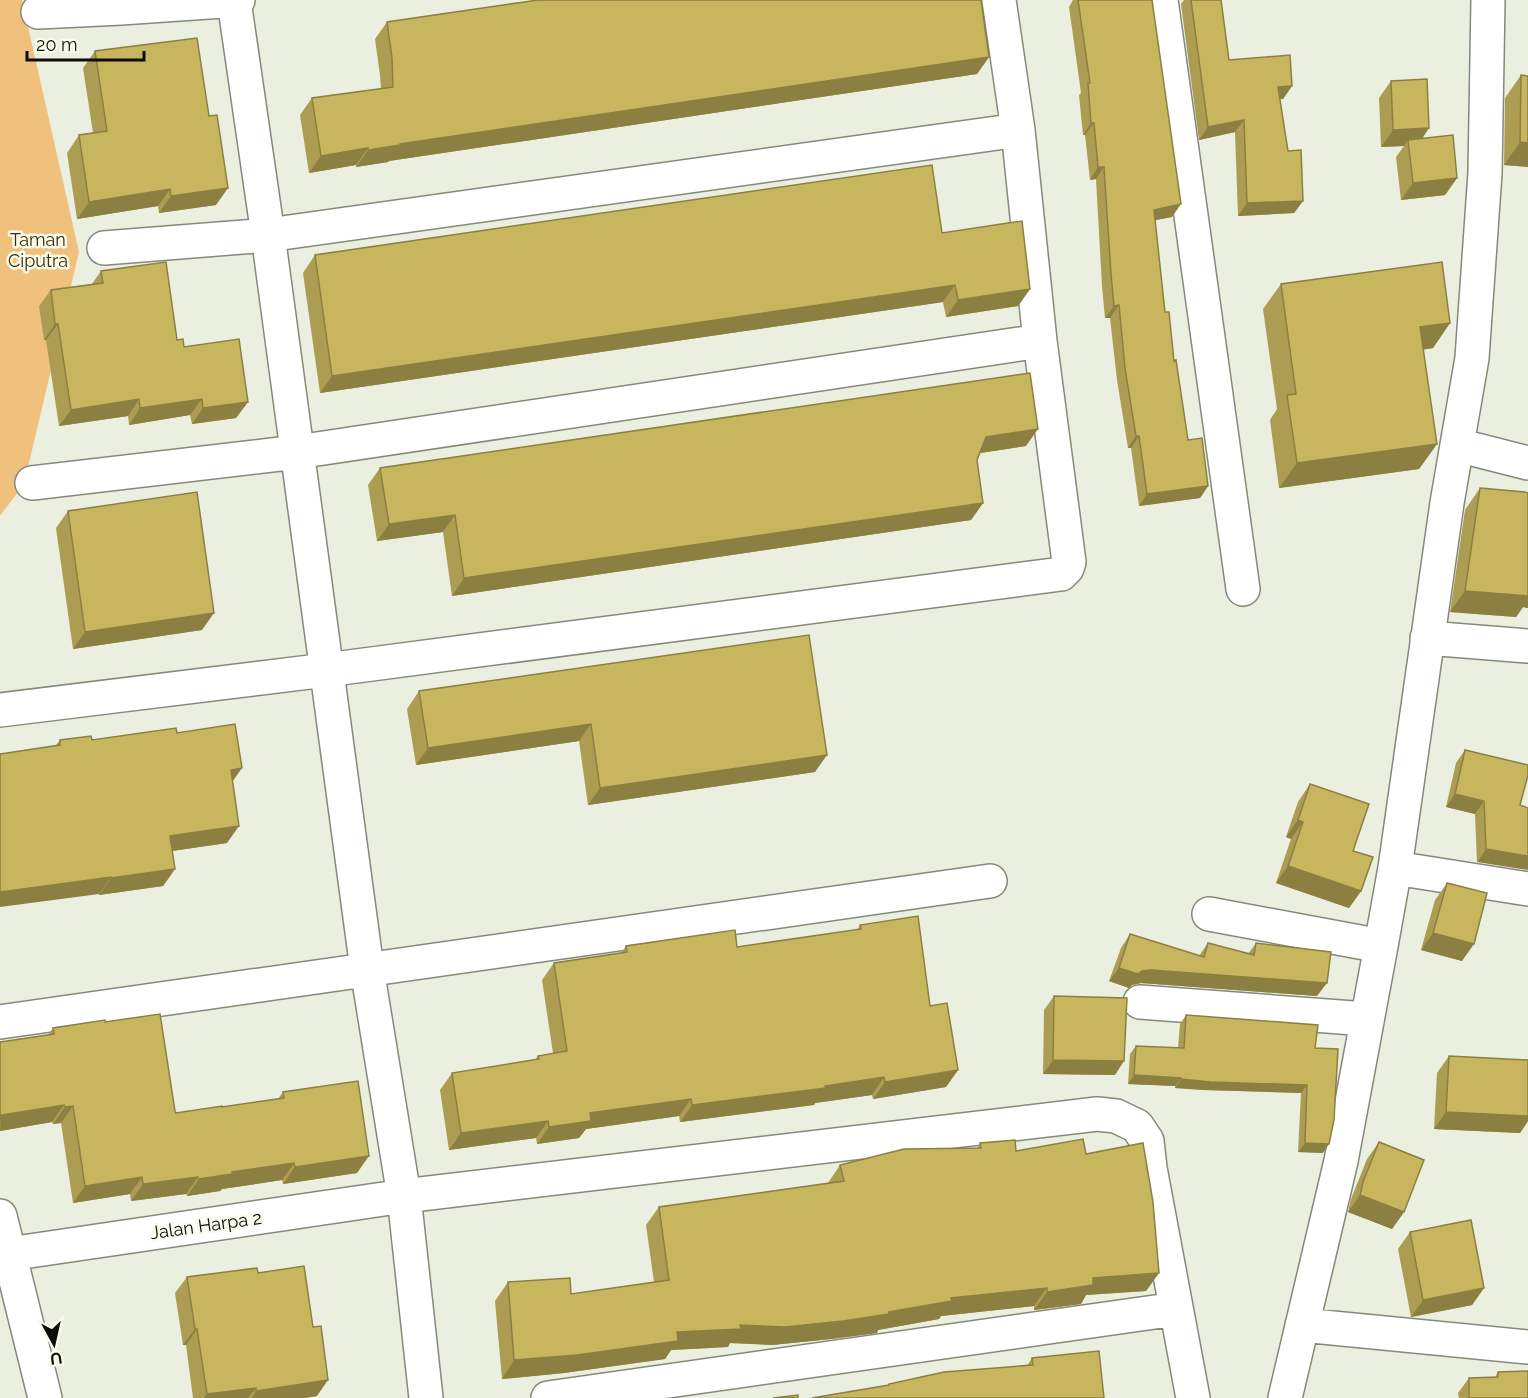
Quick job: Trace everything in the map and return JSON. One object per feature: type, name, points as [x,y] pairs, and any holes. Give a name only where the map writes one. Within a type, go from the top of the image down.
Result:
[{"type":"street","points":[[38,12],[236,0],[366,969],[404,1196],[426,1398]]},
{"type":"street","points":[[0,710],[327,670],[1061,574],[1069,562],[1040,341],[1018,130],[999,0]]},
{"type":"street","points":[[1161,0],[1243,589]]},
{"type":"street","points":[[1285,1398],[1341,1161],[1381,946],[1395,868],[1427,638],[1472,358],[1485,173],[1488,0]]},
{"type":"street","points":[[104,248],[268,235],[1018,130]]},
{"type":"street","points":[[32,483],[297,453],[1040,341]]},
{"type":"street","points":[[1457,444],[1528,463]]},
{"type":"street","points":[[1427,638],[1528,646]]},
{"type":"street","points":[[1395,868],[1528,889]]},
{"type":"street","points":[[0,1022],[990,881]]},
{"type":"street","points":[[1209,914],[1381,946]]},
{"type":"street","points":[[1140,1002],[1367,1018]]},
{"type":"street","name":"Jalan Harpa 2","points":[[9,1254],[404,1196],[1097,1114],[1116,1116],[1137,1126],[1147,1141],[1150,1168],[1193,1398]]},
{"type":"street","points":[[0,1216],[45,1398]]},
{"type":"street","points":[[548,1398],[1176,1309]]},
{"type":"street","points":[[1302,1325],[1528,1347]]},
{"type":"green space","name":"Taman Ciputra","points":[[0,0],[22,0],[79,252],[24,484],[0,516]]},
{"type":"building","points":[[538,0],[981,0],[989,57],[321,156],[312,98],[393,87],[387,22]]},
{"type":"building","points":[[1078,0],[1152,0],[1181,204],[1154,210],[1165,312],[1169,312],[1174,361],[1176,360],[1188,440],[1202,438],[1208,486],[1147,494],[1139,436],[1136,436],[1125,368],[1119,305],[1114,306],[1104,167],[1098,167],[1094,123],[1091,123],[1088,83],[1090,83]]},
{"type":"building","points":[[1191,0],[1221,0],[1229,60],[1290,55],[1292,86],[1278,87],[1288,151],[1301,150],[1303,201],[1247,203],[1244,120],[1208,127]]},
{"type":"building","points":[[197,38],[209,116],[217,115],[228,188],[171,196],[170,189],[89,202],[79,135],[107,131],[95,51]]},
{"type":"building","points":[[1521,75],[1528,76],[1528,143],[1520,142]]},
{"type":"building","points":[[1427,79],[1429,128],[1393,130],[1391,81]]},
{"type":"building","points":[[1453,135],[1457,178],[1413,183],[1408,140]]},
{"type":"building","points":[[932,165],[942,233],[1022,221],[1030,289],[958,300],[955,285],[332,376],[315,255]]},
{"type":"building","points":[[166,262],[177,340],[183,339],[184,347],[239,339],[248,402],[203,408],[202,399],[140,408],[139,399],[71,410],[51,290],[103,283],[101,271]]},
{"type":"building","points":[[1442,262],[1450,323],[1420,327],[1437,444],[1297,463],[1287,395],[1296,394],[1281,284]]},
{"type":"building","points":[[1030,373],[1038,429],[986,437],[977,460],[983,503],[464,578],[455,515],[389,524],[380,468]]},
{"type":"building","points":[[1480,488],[1528,493],[1528,596],[1465,591]]},
{"type":"building","points":[[197,492],[214,613],[85,632],[68,511]]},
{"type":"building","points":[[809,635],[827,755],[600,788],[591,724],[428,748],[419,691]]},
{"type":"building","points":[[235,724],[242,768],[231,770],[239,826],[170,836],[175,869],[0,892],[0,754],[60,745],[60,740],[91,736],[92,740],[176,728],[177,733]]},
{"type":"building","points":[[1465,750],[1528,765],[1528,775],[1520,805],[1528,808],[1528,856],[1486,849],[1484,801],[1455,794]]},
{"type":"building","points":[[1310,784],[1369,804],[1353,851],[1373,857],[1361,891],[1288,866],[1303,822],[1298,820]]},
{"type":"building","points":[[1447,883],[1487,893],[1474,944],[1433,933]]},
{"type":"building","points":[[918,916],[930,1006],[947,1003],[958,1070],[885,1082],[884,1077],[825,1086],[826,1088],[692,1105],[691,1099],[590,1113],[591,1121],[549,1127],[548,1121],[461,1133],[452,1073],[539,1059],[538,1056],[567,1051],[554,963],[627,952],[626,946],[735,930],[737,947],[861,929],[860,925]]},
{"type":"building","points":[[1130,934],[1204,957],[1208,943],[1254,955],[1256,943],[1331,952],[1327,983],[1151,970],[1138,974],[1119,968]]},
{"type":"building","points":[[1054,996],[1127,998],[1124,1061],[1053,1060]]},
{"type":"building","points":[[160,1014],[176,1113],[284,1098],[283,1092],[358,1081],[369,1156],[295,1167],[294,1163],[199,1179],[198,1177],[143,1184],[142,1177],[85,1186],[73,1106],[65,1107],[64,1105],[1,1115],[2,1122],[0,1122],[0,1042],[54,1034],[53,1028]]},
{"type":"building","points":[[1186,1015],[1318,1025],[1315,1048],[1338,1049],[1334,1120],[1329,1144],[1305,1143],[1307,1085],[1210,1082],[1134,1075],[1136,1046],[1184,1048]]},
{"type":"building","points":[[1449,1056],[1528,1060],[1528,1116],[1446,1112]]},
{"type":"building","points":[[1083,1139],[1086,1154],[1143,1143],[1153,1202],[1159,1273],[1093,1278],[1093,1285],[1047,1292],[1047,1288],[951,1298],[952,1301],[843,1321],[785,1327],[740,1325],[741,1329],[677,1332],[678,1341],[577,1355],[514,1360],[508,1282],[570,1278],[571,1294],[669,1280],[659,1207],[844,1181],[840,1165],[904,1149],[981,1148],[980,1143],[1015,1140],[1016,1151]]},
{"type":"building","points":[[1379,1142],[1424,1160],[1404,1212],[1360,1195]]},
{"type":"building","points":[[1471,1220],[1484,1288],[1423,1300],[1410,1232]]},
{"type":"building","points":[[304,1266],[313,1327],[321,1326],[328,1380],[256,1391],[256,1388],[207,1394],[187,1277],[257,1268],[258,1273]]},
{"type":"building","points":[[1099,1351],[1104,1398],[812,1398],[889,1385],[944,1372],[1033,1365],[1032,1358]]},
{"type":"building","points":[[1528,1371],[1528,1398],[1469,1398],[1469,1378],[1498,1377],[1498,1372]]},
{"type":"building","points":[[798,1395],[798,1398],[773,1398]]}]
